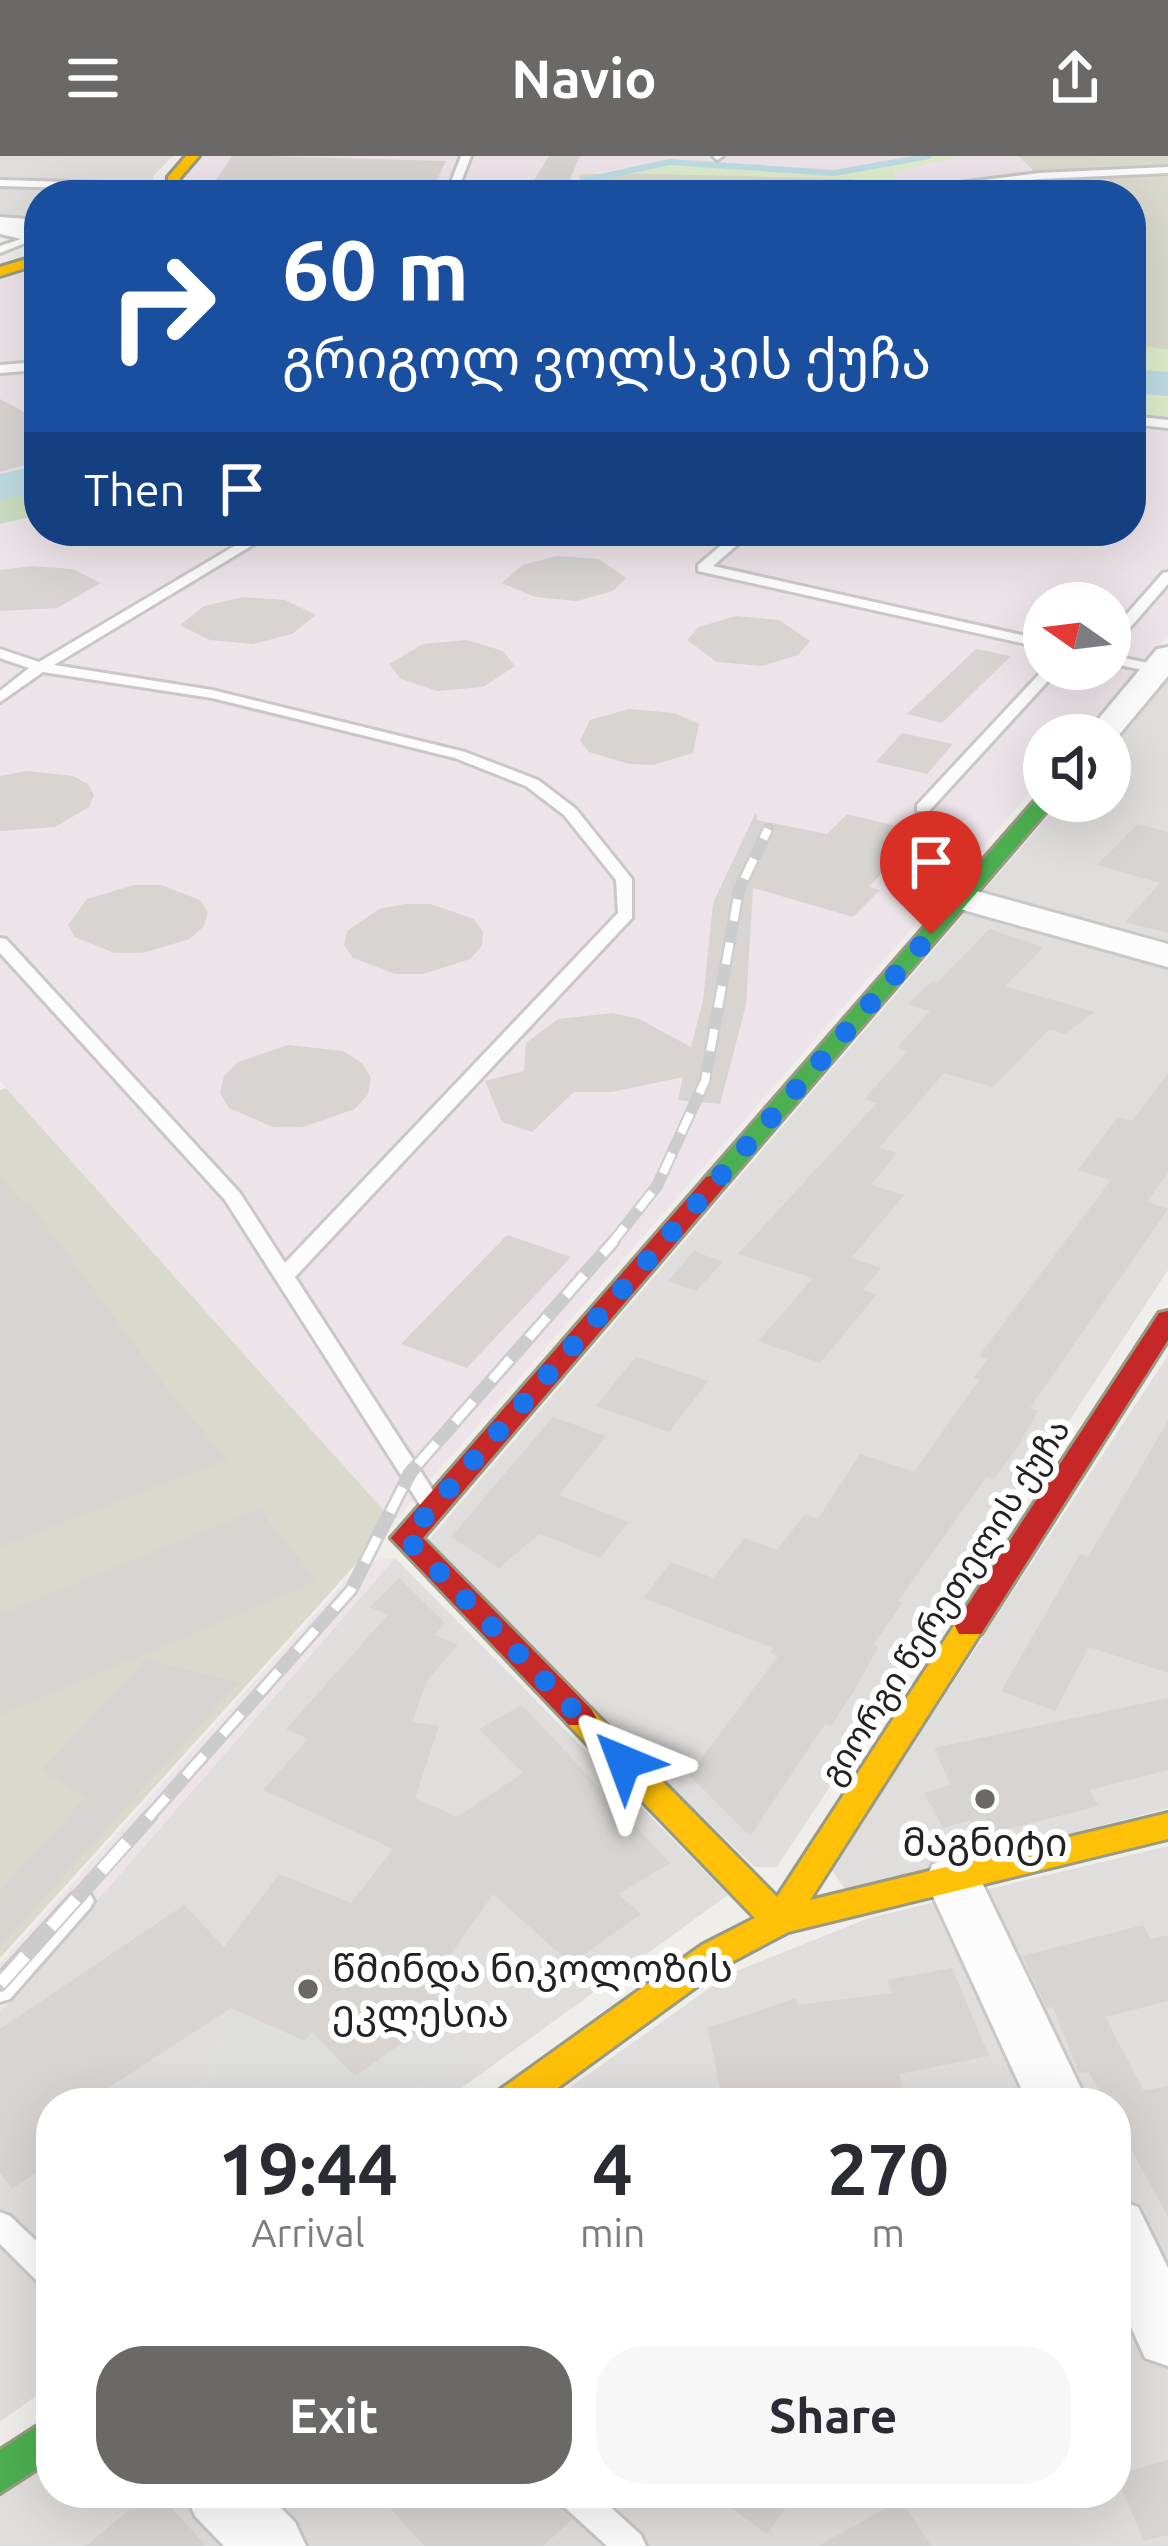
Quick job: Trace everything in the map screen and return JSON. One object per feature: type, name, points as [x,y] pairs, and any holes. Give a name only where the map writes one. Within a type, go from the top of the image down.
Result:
[{"type":"street","points":[[1119,714],[1162,663]]},
{"type":"street","points":[[779,1921],[406,1538],[1027,822]]},
{"type":"street","points":[[962,898],[1168,956]]},
{"type":"street","name":"გიორგი წერეთელის ქუჩა","points":[[779,1921],[1168,1319]]},
{"type":"street","points":[[531,2088],[714,1955],[779,1921],[1168,1826]]},
{"type":"street","points":[[953,1880],[1051,2088]]},
{"type":"street","points":[[1131,2259],[1168,2337]]},
{"type":"street","points":[[0,2474],[36,2447]]},
{"type":"street","points":[[234,2508],[271,2546]]},
{"type":"lane","points":[[1003,180],[1168,170]]},
{"type":"lane","points":[[0,698],[40,667],[244,546]]},
{"type":"lane","points":[[729,546],[703,568],[1023,639]]},
{"type":"lane","points":[[1131,618],[1168,576]]},
{"type":"lane","points":[[0,652],[40,667],[212,694],[460,755],[532,783],[570,812],[624,879],[626,914],[284,1276]]},
{"type":"lane","points":[[1131,661],[1162,663]]},
{"type":"lane","points":[[923,808],[1033,690]]},
{"type":"lane","points":[[0,943],[233,1197],[432,1507]]},
{"type":"lane","points":[[0,1991],[81,1901]]},
{"type":"lane","points":[[0,2225],[36,2260]]},
{"type":"lane","points":[[589,2508],[631,2546]]},
{"type":"shaded area","points":[[0,156],[173,156],[154,180],[24,180],[24,226],[0,224]]},
{"type":"shaded area","points":[[200,156],[929,156],[834,173],[669,162],[580,175],[584,180],[183,180]]},
{"type":"shaded area","points":[[963,156],[1018,156],[1039,176],[896,180],[892,172]]},
{"type":"shaded area","points":[[1018,156],[1168,156],[1168,350],[1146,346],[1146,180],[989,180],[1037,174]]},
{"type":"shaded area","points":[[668,173],[856,180],[579,180],[580,174]]},
{"type":"shaded area","points":[[24,271],[24,481],[0,487],[0,279]]},
{"type":"shaded area","points":[[1146,417],[1168,419],[1168,635],[1131,677],[1131,582],[1023,582],[1023,690],[1120,690],[1098,714],[1023,714],[1023,801],[394,1522],[0,1081],[0,524],[24,518],[24,546],[1146,546]]},
{"type":"shaded area","points":[[1168,676],[1168,944],[982,893],[1043,822],[1131,822],[1131,719]]},
{"type":"shaded area","points":[[967,911],[1168,970],[1168,1270],[777,1867],[755,1867],[422,1548]]},
{"type":"shaded area","points":[[6,1088],[394,1522],[0,1958],[0,1090]]},
{"type":"shaded area","points":[[1168,1355],[1168,1808],[847,1892],[831,1869]]},
{"type":"shaded area","points":[[395,1558],[728,1895],[462,2088],[417,2088],[463,2053],[228,2010],[211,2078],[196,2088],[36,2088],[36,2396],[0,2422],[0,2012]]},
{"type":"shaded area","points":[[395,1558],[0,2012],[0,1963],[362,1562]]},
{"type":"shaded area","points":[[1168,1846],[1168,2546],[0,2546],[0,2494],[36,2469],[36,2508],[1131,2508],[1131,2088],[569,2088],[729,1974],[869,1918]]},
{"type":"shaded area","points":[[263,1986],[408,2002],[464,2053],[417,2088],[196,2088],[211,2078],[228,2010]]},
{"type":"green space","points":[[929,156],[963,156],[893,172],[897,180],[608,173],[669,162],[834,173]]},
{"type":"green space","points":[[1146,346],[1168,350],[1168,419],[1146,417]]},
{"type":"green space","points":[[24,481],[24,518],[0,524],[0,487]]},
{"type":"building","points":[[232,156],[446,161],[437,180],[216,180]]},
{"type":"building","points":[[549,156],[580,156],[570,180],[534,180]]},
{"type":"building","points":[[0,399],[24,412],[24,465],[0,472]]},
{"type":"building","points":[[557,556],[599,559],[626,578],[613,591],[577,601],[535,597],[502,583],[522,565]]},
{"type":"building","points":[[72,569],[101,583],[57,608],[0,611],[0,570]]},
{"type":"building","points":[[243,597],[285,600],[316,615],[292,634],[253,644],[210,640],[180,625],[204,606]]},
{"type":"building","points":[[736,616],[779,620],[810,641],[798,655],[762,666],[717,662],[687,640],[699,627]]},
{"type":"building","points":[[467,640],[503,651],[515,666],[483,687],[437,691],[401,679],[389,664],[423,644]]},
{"type":"building","points":[[976,649],[1011,656],[942,723],[907,714]]},
{"type":"building","points":[[629,709],[675,713],[699,724],[693,753],[653,765],[629,764],[589,752],[580,741],[590,720]]},
{"type":"building","points":[[902,733],[953,744],[927,774],[876,762]]},
{"type":"building","points":[[27,771],[73,776],[88,784],[94,795],[89,807],[55,827],[0,831],[0,776]]},
{"type":"building","points":[[756,812],[757,820],[827,834],[847,814],[920,832],[869,887],[880,890],[853,917],[753,888],[746,1005],[720,1104],[678,1100],[683,1077],[612,1092],[574,1092],[532,1132],[502,1122],[485,1081],[524,1071],[526,1043],[558,1019],[613,1013],[639,1019],[691,1047],[703,1001],[713,903]]},
{"type":"building","points":[[1138,824],[1168,832],[1168,933],[1125,922],[1160,883],[1097,865]]},
{"type":"building","points":[[134,885],[161,885],[200,900],[208,912],[204,926],[190,939],[142,953],[114,953],[75,937],[68,925],[87,899]]},
{"type":"building","points":[[431,904],[474,919],[483,932],[482,946],[470,959],[423,974],[395,974],[353,958],[344,945],[347,931],[379,909]]},
{"type":"building","points":[[989,929],[1043,947],[1005,986],[1094,1012],[1065,1034],[1050,1029],[993,1087],[944,1073],[879,1148],[897,1153],[871,1185],[904,1195],[851,1258],[881,1268],[863,1290],[877,1294],[820,1363],[758,1341],[813,1278],[738,1254],[877,1103],[864,1099],[908,1051],[897,1047],[930,1011],[908,1004],[932,981],[937,983]]},
{"type":"building","points":[[288,1045],[343,1051],[362,1063],[371,1078],[368,1094],[355,1109],[303,1127],[273,1127],[229,1108],[220,1093],[224,1076],[238,1062]]},
{"type":"building","points":[[1168,1073],[1168,1173],[1147,1202],[1168,1209],[1030,1408],[1038,1411],[1021,1442],[994,1479],[987,1476],[898,1601],[903,1602],[873,1645],[878,1647],[854,1691],[831,1726],[825,1724],[750,1836],[689,1775],[778,1656],[770,1653],[773,1648],[643,1598],[671,1562],[713,1578],[745,1538],[777,1550],[805,1514],[818,1519],[860,1454],[914,1472],[979,1380],[973,1378],[988,1359],[979,1356],[1111,1180],[1078,1170],[1118,1117],[1132,1121]]},
{"type":"building","points":[[0,1175],[23,1203],[28,1201],[168,1390],[227,1459],[0,1547]]},
{"type":"building","points":[[507,1235],[571,1257],[467,1368],[401,1344]]},
{"type":"building","points":[[694,1251],[723,1262],[696,1291],[668,1281]]},
{"type":"building","points":[[636,1357],[708,1381],[669,1432],[596,1406]]},
{"type":"building","points":[[553,1417],[606,1436],[559,1495],[629,1522],[600,1558],[540,1534],[499,1568],[451,1537]]},
{"type":"building","points":[[1168,1421],[1168,1673],[1089,1647],[1055,1711],[1001,1691],[1080,1554],[1088,1557]]},
{"type":"building","points":[[259,1509],[317,1581],[0,1715],[0,1614]]},
{"type":"building","points":[[399,1578],[445,1623],[435,1635],[458,1645],[427,1681],[412,1722],[439,1726],[415,1798],[457,1817],[523,1773],[479,1729],[522,1705],[670,1863],[618,1894],[641,1914],[571,1964],[493,1894],[427,1988],[450,2009],[355,2076],[312,2032],[305,2041],[231,2008],[108,2088],[36,2088],[36,2173],[12,2189],[0,2173],[0,2029],[184,1905],[224,1947],[279,1874],[351,1903],[393,1849],[263,1790],[308,1739],[286,1729],[388,1615],[370,1607]]},
{"type":"building","points":[[146,1659],[238,1683],[0,1946],[0,1891],[85,1798],[42,1770]]},
{"type":"building","points":[[1168,1698],[1168,1770],[1089,1790],[1099,1806],[979,1836],[971,1820],[943,1828],[924,1793],[951,1785],[934,1748]]},
{"type":"building","points":[[1143,1925],[1151,1939],[1168,1935],[1168,2001],[1105,2017],[1144,2091],[1168,2086],[1168,2217],[1131,2149],[1131,2088],[1098,2088],[1089,2072],[1079,2073],[1053,2007],[1047,2008],[1022,1956]]},
{"type":"building","points":[[952,1968],[989,2056],[899,2074],[903,2088],[720,2088],[708,2028],[796,1998],[797,2005],[892,1993],[887,1980]]},
{"type":"building","points":[[1168,2460],[1168,2535],[1144,2541],[1130,2508],[1131,2471]]},
{"type":"building","points":[[131,2508],[172,2508],[206,2546],[86,2546]]},
{"type":"building","points":[[390,2508],[561,2508],[572,2520],[543,2546],[424,2546]]},
{"type":"building","points":[[731,2508],[786,2508],[767,2534]]},
{"type":"building","points":[[887,2508],[906,2508],[931,2546],[818,2546]]},
{"type":"waterway","points":[[587,180],[669,162],[834,173],[929,156]]},
{"type":"waterway","points":[[1146,382],[1168,384]]},
{"type":"waterway","points":[[0,487],[24,481]]},
{"type":"railway","points":[[611,1244],[657,1186],[705,1081],[739,890],[768,829]]},
{"type":"railway","points":[[148,1818],[351,1590],[410,1473],[614,1241]]},
{"type":"railway","points":[[0,1984],[151,1815]]},
{"type":"traffic: fast","points":[[715,1182],[1027,822]]},
{"type":"traffic: fast","points":[[0,2474],[36,2447]]},
{"type":"traffic: slow","points":[[174,180],[193,156]]},
{"type":"traffic: slow","points":[[0,272],[24,264]]},
{"type":"traffic: slow","points":[[580,1717],[779,1921],[970,1626]]},
{"type":"traffic: slow","points":[[531,2088],[714,1955],[779,1921],[1168,1826]]},
{"type":"traffic: jam","points":[[580,1717],[406,1538],[715,1182]]},
{"type":"traffic: jam","points":[[970,1626],[1168,1319]]},
{"type":"place","name":"მაგნიტი","points":[[985,1799]]},
{"type":"place","name":"წმინდა ნიკოლოზის ეკლესია","points":[[308,1989]]},
{"type":"route","points":[[624,1762],[406,1538],[931,934]]}]
